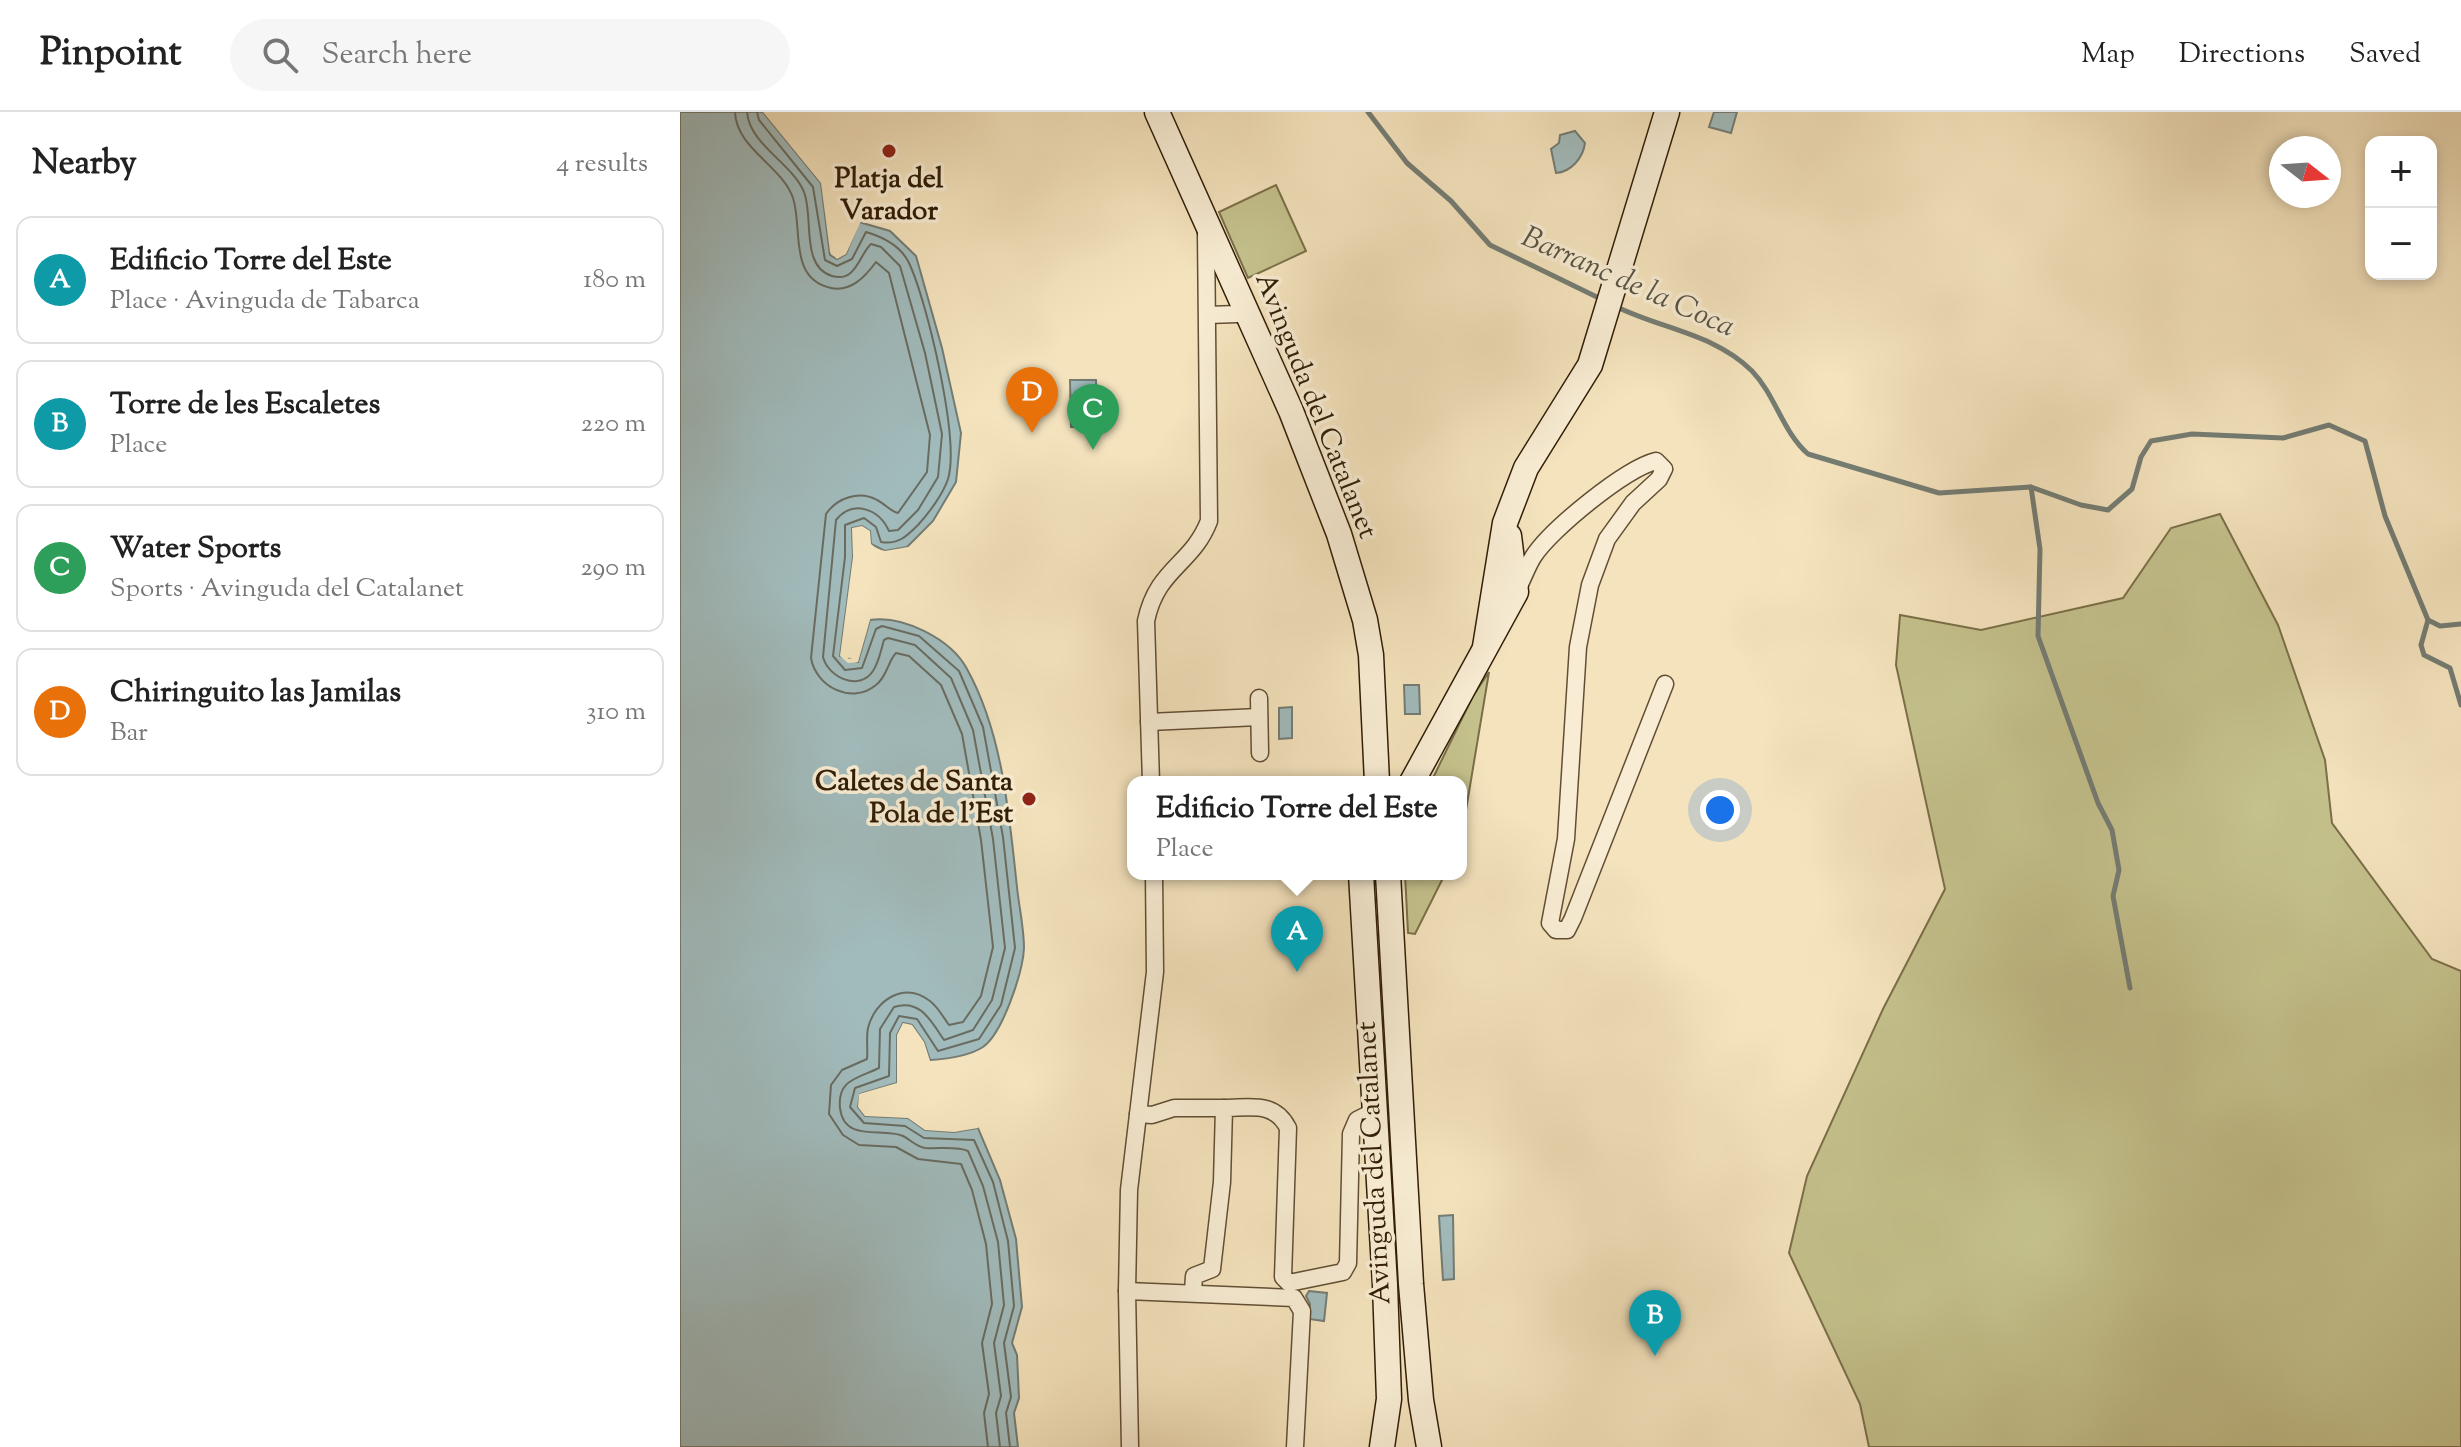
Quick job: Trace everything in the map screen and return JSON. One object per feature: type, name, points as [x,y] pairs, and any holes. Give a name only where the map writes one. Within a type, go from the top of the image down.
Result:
[{"type":"main road","name":"Avinguda del Catalanet","points":[[1157,112],[1294,419],[1339,534],[1365,620],[1371,655],[1377,776]]},
{"type":"main road","points":[[1485,647],[1505,523],[1526,468],[1590,365],[1667,112]]},
{"type":"main road","points":[[1415,776],[1516,592],[1514,553],[1505,523]]},
{"type":"main road","points":[[1361,880],[1389,1399],[1382,1447]]},
{"type":"main road","name":"Avinguda del Catalanet","points":[[1388,880],[1411,1284],[1421,1400],[1429,1447]]},
{"type":"street","points":[[1151,776],[1146,621],[1151,597],[1204,531],[1210,510],[1206,223]]},
{"type":"street","points":[[1208,287],[1234,286]]},
{"type":"street","points":[[1208,315],[1237,314],[1244,309]]},
{"type":"street","points":[[1516,592],[1534,555],[1594,498],[1635,467],[1656,461],[1664,469],[1659,479],[1633,503],[1607,539],[1590,585],[1578,647],[1566,839],[1550,923],[1556,930],[1567,930],[1573,918],[1665,684]]},
{"type":"street","points":[[1259,698],[1260,753]]},
{"type":"street","points":[[1149,722],[1259,717]]},
{"type":"street","points":[[1130,1447],[1129,1190],[1155,972],[1154,880]]},
{"type":"street","points":[[1138,1114],[1152,1115],[1174,1108],[1270,1107],[1281,1115],[1288,1128],[1283,1277],[1289,1283],[1306,1283],[1343,1272],[1348,1263],[1351,1134],[1357,1120],[1373,1112]]},
{"type":"street","points":[[1193,1292],[1194,1276],[1212,1269],[1222,1182],[1224,1108]]},
{"type":"street","points":[[1127,1291],[1294,1298],[1302,1311],[1295,1447]]},
{"type":"shaded area","points":[[1276,185],[1306,251],[1248,278],[1219,212]]},
{"type":"shaded area","points":[[2220,514],[2278,625],[2325,760],[2332,823],[2432,959],[2461,971],[2461,1447],[1869,1447],[1860,1404],[1789,1253],[1807,1176],[1883,1009],[1945,889],[1896,665],[1900,615],[1981,630],[2123,598],[2171,528]]},
{"type":"shaded area","points":[[1489,672],[1467,804],[1467,776],[1434,776],[1473,696]]},
{"type":"shaded area","points":[[1405,880],[1442,880],[1415,934],[1408,933]]},
{"type":"water","points":[[680,112],[763,112],[821,183],[830,255],[837,259],[846,254],[859,222],[890,231],[916,256],[942,348],[961,433],[956,482],[933,521],[907,547],[885,551],[871,544],[870,531],[862,526],[852,528],[853,557],[840,656],[858,662],[870,620],[883,619],[925,631],[950,648],[967,669],[989,720],[997,748],[1011,832],[1024,948],[1011,1001],[998,1029],[983,1047],[964,1055],[930,1060],[924,1042],[912,1025],[903,1023],[897,1035],[897,1083],[860,1094],[858,1107],[865,1116],[908,1118],[925,1130],[954,1132],[978,1128],[1000,1180],[1016,1239],[1022,1307],[1012,1343],[1017,1355],[1019,1398],[1014,1413],[1018,1447],[680,1447]]},
{"type":"water","points":[[1714,112],[1737,112],[1731,133],[1709,127]]},
{"type":"water","points":[[1575,131],[1585,143],[1582,154],[1571,167],[1556,173],[1551,149],[1559,143],[1560,135]]},
{"type":"water","points":[[1070,380],[1096,380],[1097,426],[1071,427]]},
{"type":"water","points":[[1404,685],[1419,685],[1420,714],[1405,714]]},
{"type":"water","points":[[1292,707],[1292,738],[1279,739],[1279,708]]},
{"type":"water","points":[[1453,1215],[1454,1279],[1443,1280],[1439,1216]]},
{"type":"water","points":[[1309,1291],[1327,1293],[1324,1321],[1309,1319],[1310,1304],[1306,1296]]},
{"type":"pier","points":[[763,112],[768,112],[825,181],[834,252],[842,251],[855,220],[862,219],[846,254],[837,259],[830,252],[821,183]]},
{"type":"pier","points":[[862,526],[870,531],[871,544],[877,549],[885,551],[914,546],[908,551],[884,555],[868,546],[866,534],[856,531],[857,557],[845,654],[849,659],[855,658],[870,616],[870,620],[858,662],[848,663],[840,656],[853,557],[852,528]]},
{"type":"pier","points":[[903,1023],[912,1025],[924,1042],[931,1064],[927,1062],[920,1044],[905,1027],[901,1036],[901,1085],[863,1097],[862,1106],[867,1111],[909,1115],[926,1126],[980,1125],[978,1128],[954,1132],[925,1130],[908,1118],[865,1116],[858,1107],[859,1094],[897,1083],[897,1035]]},
{"type":"waterway","name":"Barranc de la Coca","points":[[1368,112],[1407,163],[1451,201],[1490,245],[1601,299]]},
{"type":"waterway","name":"Barranc de la Coca","points":[[1617,307],[1705,340],[1737,359],[1760,381],[1792,435],[1808,454],[1939,493],[2031,487],[2081,505],[2108,510],[2132,489],[2141,457],[2151,441],[2192,434],[2283,438],[2329,425],[2365,441],[2385,516],[2428,620],[2440,626],[2461,624]]},
{"type":"waterway","points":[[2031,487],[2040,549],[2038,636],[2098,803],[2112,830],[2119,870],[2113,896],[2130,988]]},
{"type":"waterway","points":[[2428,620],[2421,645],[2424,655],[2450,668],[2461,705]]},
{"type":"place","name":"Platja del Varador","points":[[889,151]]},
{"type":"place","name":"Chiringuito las Jamilas","points":[[1032,433]]},
{"type":"place","name":"Water Sports","points":[[1093,450]]},
{"type":"place","name":"Caletes de Santa Pola de l'Est","points":[[1029,799]]},
{"type":"place","name":"Edificio Torre del Este","points":[[1297,972]]},
{"type":"place","name":"Torre de les Escaletes","points":[[1655,1356]]}]
